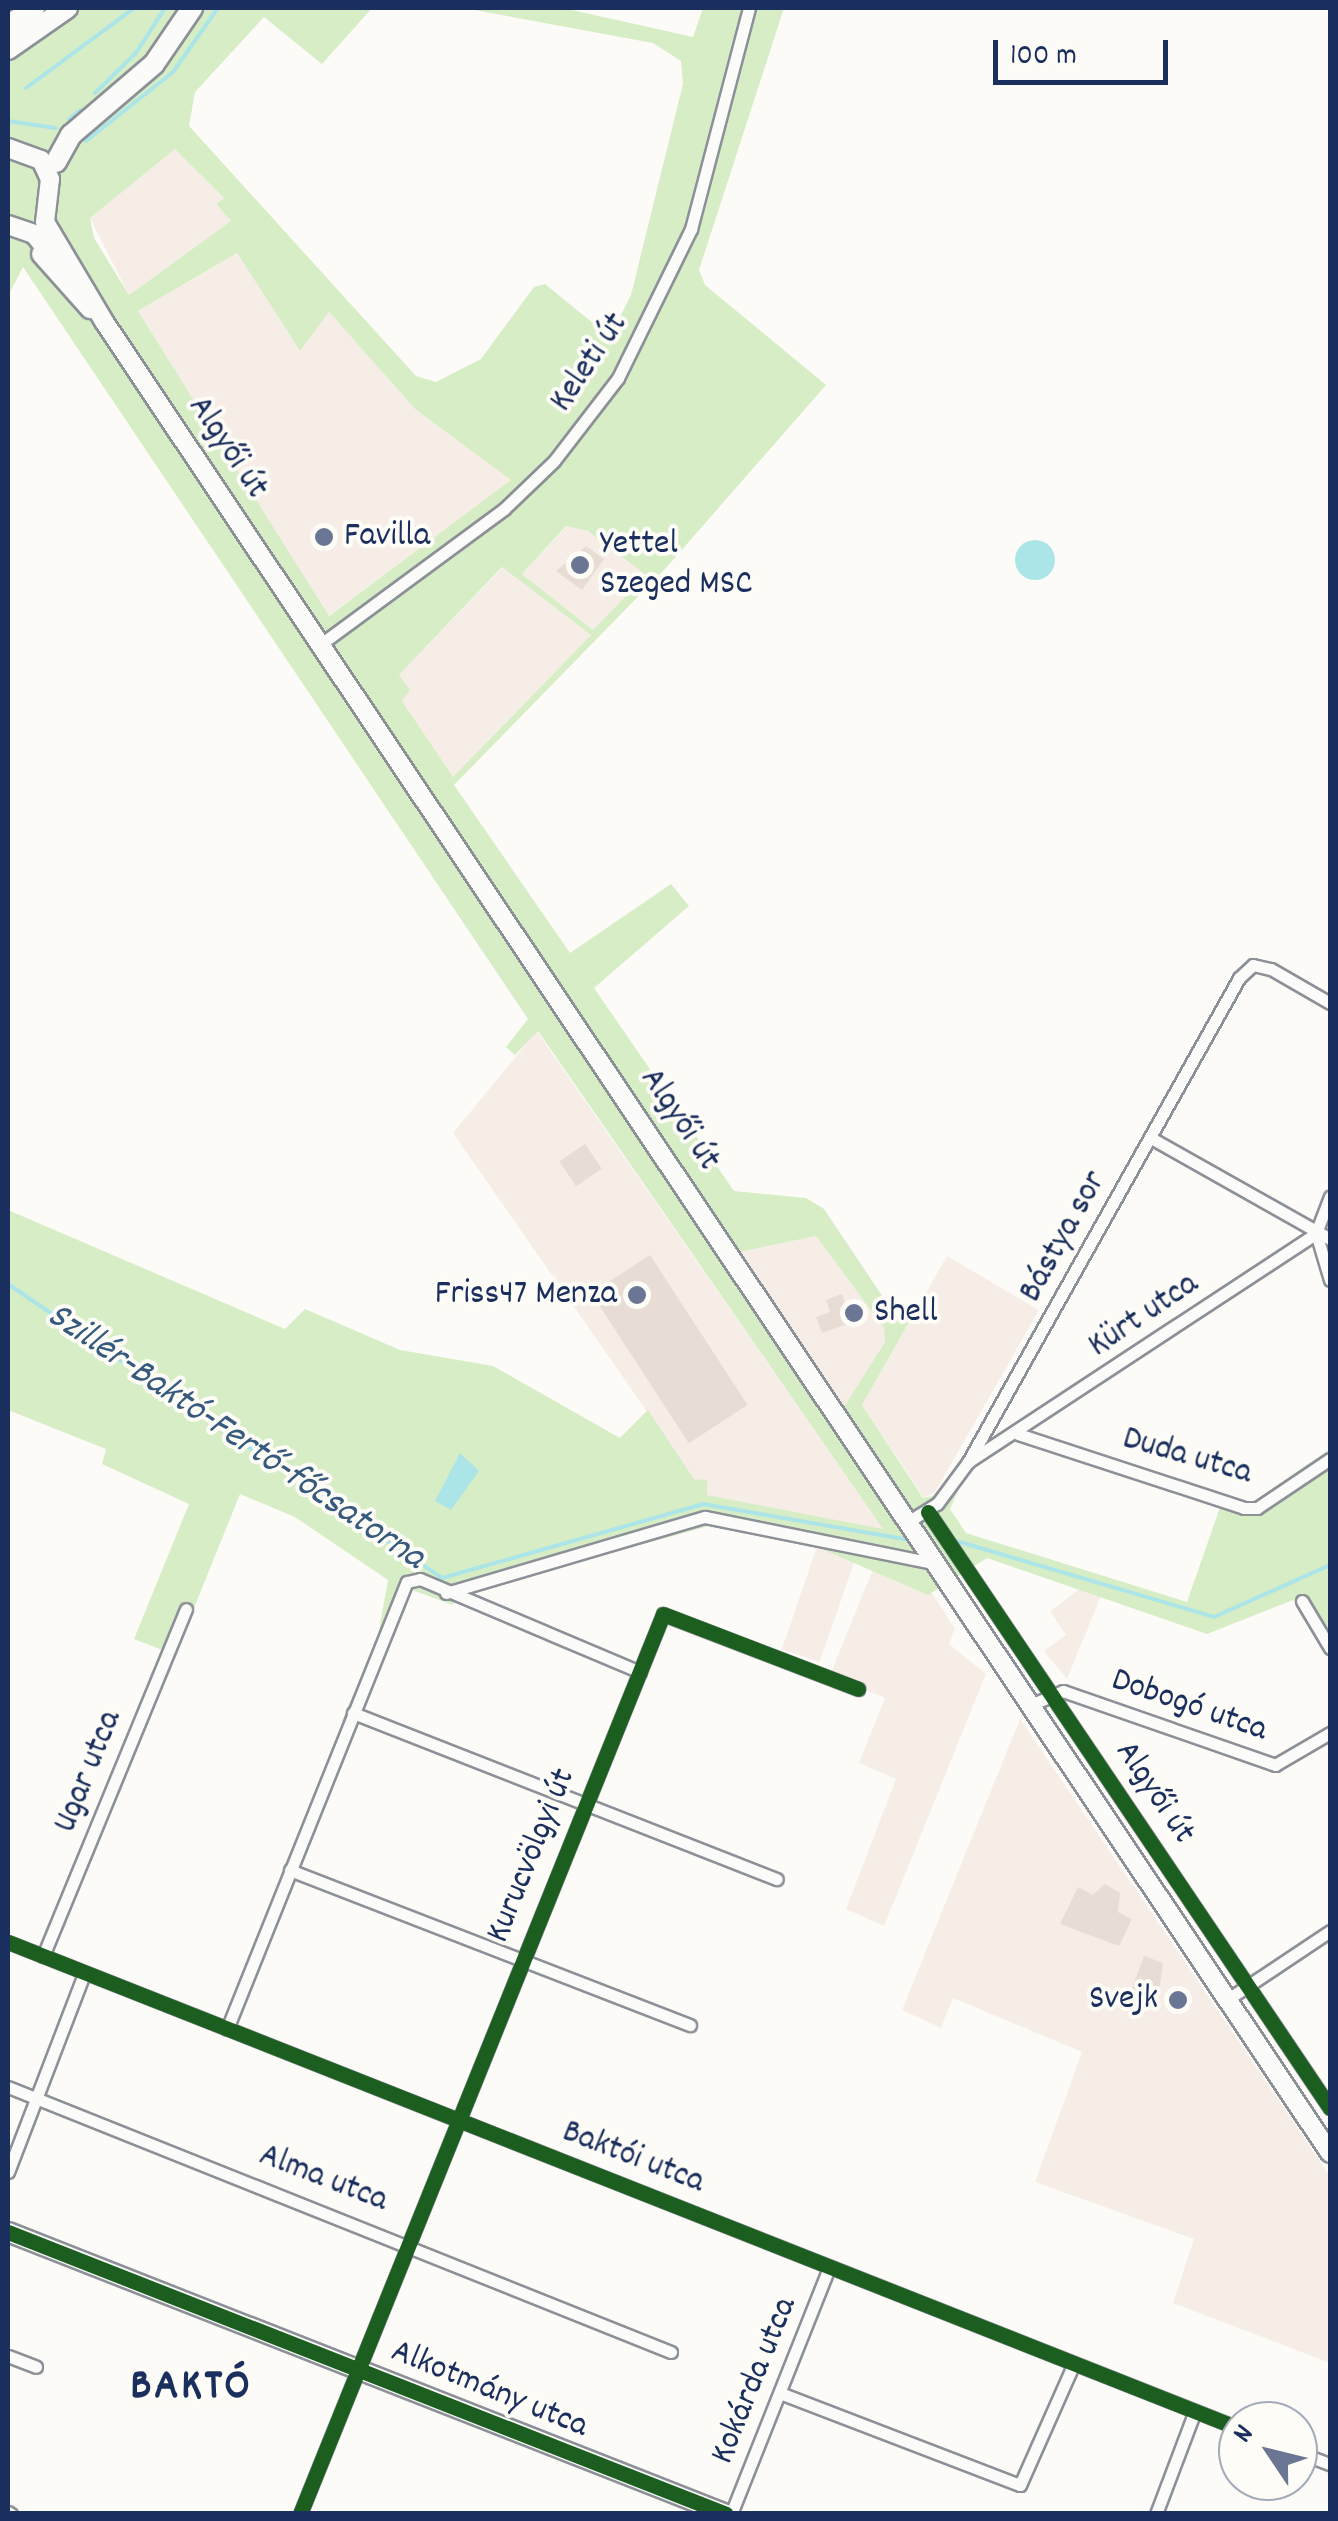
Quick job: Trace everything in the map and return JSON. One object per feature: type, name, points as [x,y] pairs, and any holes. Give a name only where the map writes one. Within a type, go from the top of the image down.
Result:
[{"type":"highway","points":[[8,26],[34,8]]},
{"type":"highway","points":[[8,49],[67,8]]},
{"type":"highway","points":[[56,162],[71,136],[154,64],[192,8]]},
{"type":"main road","points":[[8,137],[41,147],[56,162],[60,193],[48,213],[13,229]]},
{"type":"main road","points":[[8,148],[31,154],[47,169],[48,213],[105,323]]},
{"type":"main road","points":[[13,229],[105,323]]},
{"type":"main road","points":[[13,229],[105,323]]},
{"type":"main road","name":"Algyői út","points":[[105,323],[1330,2154]]},
{"type":"main road","name":"Alkotmány utca","points":[[8,2232],[728,2514]]},
{"type":"street","name":"Keleti út","points":[[321,644],[504,510],[554,460],[618,378],[692,229],[748,8]]},
{"type":"street","name":"Bástya sor","points":[[908,1525],[928,1512],[968,1462],[1253,964],[1330,1003]]},
{"type":"street","points":[[1151,1138],[1330,1239]]},
{"type":"street","points":[[1330,1197],[1316,1234],[1330,1280]]},
{"type":"street","name":"Kürt utca","points":[[968,1462],[1015,1436],[1316,1234]]},
{"type":"street","name":"Duda utca","points":[[990,1424],[1015,1436],[1244,1508],[1257,1508],[1330,1458]]},
{"type":"street","name":"Algyői út","points":[[928,1512],[1330,2108]]},
{"type":"street","points":[[446,1593],[705,1517],[929,1557]]},
{"type":"street","points":[[228,2029],[398,1592],[420,1579],[640,1672]]},
{"type":"street","points":[[1302,1601],[1330,1648]]},
{"type":"street","name":"Ugar utca","points":[[43,1956],[186,1609]]},
{"type":"street","name":"Kurucvölgyi út","points":[[300,2514],[663,1614],[858,1689]]},
{"type":"street","points":[[1028,1706],[1050,1692]]},
{"type":"street","name":"Dobogó utca","points":[[1050,1692],[1080,1697],[1275,1765],[1330,1733]]},
{"type":"street","name":"Dobogó utca","points":[[1066,1716],[1080,1697]]},
{"type":"street","points":[[353,1713],[777,1879]]},
{"type":"street","points":[[290,1870],[690,2026]]},
{"type":"street","points":[[1228,1999],[1330,1930]]},
{"type":"street","name":"Baktói utca","points":[[8,1942],[1218,2420]]},
{"type":"street","points":[[8,2172],[84,1974]]},
{"type":"street","name":"Alma utca","points":[[8,2087],[671,2352]]},
{"type":"street","name":"Kokárda utca","points":[[728,2514],[829,2268]]},
{"type":"street","points":[[8,2356],[36,2367]]},
{"type":"street","points":[[780,2393],[1020,2484],[1074,2363]]},
{"type":"street","points":[[1156,2514],[1194,2411]]},
{"type":"shaded area","points":[[175,148],[224,198],[216,204],[231,221],[129,295],[90,218]]},
{"type":"shaded area","points":[[237,253],[299,350],[329,312],[415,409],[512,480],[328,616],[138,311]]},
{"type":"shaded area","points":[[567,526],[588,531],[646,575],[593,630],[522,574]]},
{"type":"shaded area","points":[[503,567],[591,635],[452,778],[402,700],[399,675]]},
{"type":"shaded area","points":[[537,1031],[884,1530],[707,1495],[707,1480],[694,1479],[453,1133]]},
{"type":"shaded area","points":[[816,1236],[884,1328],[885,1342],[844,1408],[740,1252]]},
{"type":"shaded area","points":[[947,1256],[1039,1310],[935,1492],[924,1498],[862,1405]]},
{"type":"shaded area","points":[[817,1547],[855,1560],[820,1662],[782,1649]]},
{"type":"shaded area","points":[[874,1567],[930,1590],[955,1629],[949,1644],[986,1674],[884,1926],[846,1909],[896,1779],[859,1763],[885,1698],[830,1675]]},
{"type":"shaded area","points":[[1081,1588],[1101,1596],[1067,1679],[1044,1651],[1066,1635],[1050,1611]]},
{"type":"shaded area","points":[[1020,1719],[1330,2176],[1330,2363],[1173,2303],[1194,2239],[1035,2182],[1082,2052],[953,1998],[941,2028],[902,2010]]},
{"type":"green space","points":[[8,8],[372,8],[322,64],[264,17],[195,92],[189,126],[416,376],[436,382],[481,359],[534,287],[545,284],[610,337],[631,295],[683,84],[681,61],[653,43],[464,8],[563,8],[693,37],[703,8],[784,8],[699,270],[705,285],[826,385],[665,569],[454,785],[570,953],[671,884],[689,906],[594,988],[734,1191],[806,1198],[824,1209],[895,1315],[912,1317],[862,1405],[923,1498],[958,1491],[950,1509],[966,1533],[1187,1602],[1224,1496],[1250,1504],[1330,1449],[1330,1660],[1293,1600],[1207,1634],[987,1558],[928,1595],[817,1547],[716,1524],[457,1596],[453,1605],[412,1590],[355,1726],[342,1721],[378,1636],[388,1580],[295,1517],[240,1494],[175,1655],[134,1639],[189,1504],[102,1464],[106,1449],[8,1410],[8,1210],[285,1329],[305,1309],[400,1350],[493,1366],[620,1438],[648,1410],[694,1479],[707,1480],[707,1495],[883,1529],[538,1031],[515,1055],[506,1047],[528,1019],[23,267],[8,296]],"holes":[[[175,149],[224,198],[216,204],[231,221],[129,295],[94,238],[90,218]],[[237,253],[300,351],[329,312],[415,409],[511,480],[329,616],[138,311]],[[566,526],[588,531],[646,575],[593,630],[522,574]],[[502,567],[591,635],[453,777],[402,701],[410,690],[399,675]],[[816,1236],[884,1328],[885,1342],[844,1407],[740,1252]]]},
{"type":"water","points":[[1035,540],[1049,546],[1055,560],[1049,574],[1035,580],[1021,574],[1015,560],[1021,546]]},
{"type":"water","points":[[460,1453],[479,1471],[451,1510],[435,1501]]},
{"type":"building","name":"Yettel Szeged MSC","points":[[586,546],[604,559],[582,590],[556,571]]},
{"type":"building","points":[[585,1144],[602,1169],[576,1186],[559,1161]]},
{"type":"building","points":[[650,1255],[747,1405],[689,1443],[591,1293]]},
{"type":"building","name":"Shell","points":[[842,1294],[846,1306],[857,1302],[862,1319],[822,1333],[816,1317],[830,1312],[826,1300]]},
{"type":"building","points":[[1105,1884],[1120,1893],[1118,1912],[1132,1919],[1119,1946],[1060,1924],[1078,1887],[1093,1895]]},
{"type":"building","points":[[1144,1956],[1163,1963],[1158,1998],[1150,1995],[1146,2006],[1128,1999]]},
{"type":"waterway","points":[[26,88],[134,8]]},
{"type":"waterway","points":[[95,93],[136,53],[165,8]]},
{"type":"waterway","points":[[86,141],[173,72],[218,8]]},
{"type":"waterway","points":[[69,119],[80,110]]},
{"type":"waterway","points":[[8,121],[55,128]]},
{"type":"waterway","name":"Szillér-Baktó-Fertő-főcsatorna","points":[[8,1284],[442,1578],[703,1504],[914,1541]]},
{"type":"waterway","name":"Szillér-Baktó-Fertő-főcsatorna","points":[[953,1540],[1214,1617],[1330,1565]]},
{"type":"cycle path","points":[[928,1512],[1330,2108]]},
{"type":"cycle path","points":[[300,2514],[663,1614],[858,1689]]},
{"type":"cycle path","points":[[8,1942],[1218,2420]]},
{"type":"cycle path","points":[[8,2232],[726,2514]]},
{"type":"place","name":"Favilla","points":[[324,537]]},
{"type":"place","name":"Yettel Szeged MSC","points":[[580,565]]},
{"type":"place","name":"Friss47 Menza","points":[[637,1295]]},
{"type":"place","name":"Shell","points":[[854,1313]]},
{"type":"place","name":"Svejk","points":[[1178,2000]]},
{"type":"district","name":"BAKTÓ","points":[[191,2389]]}]
